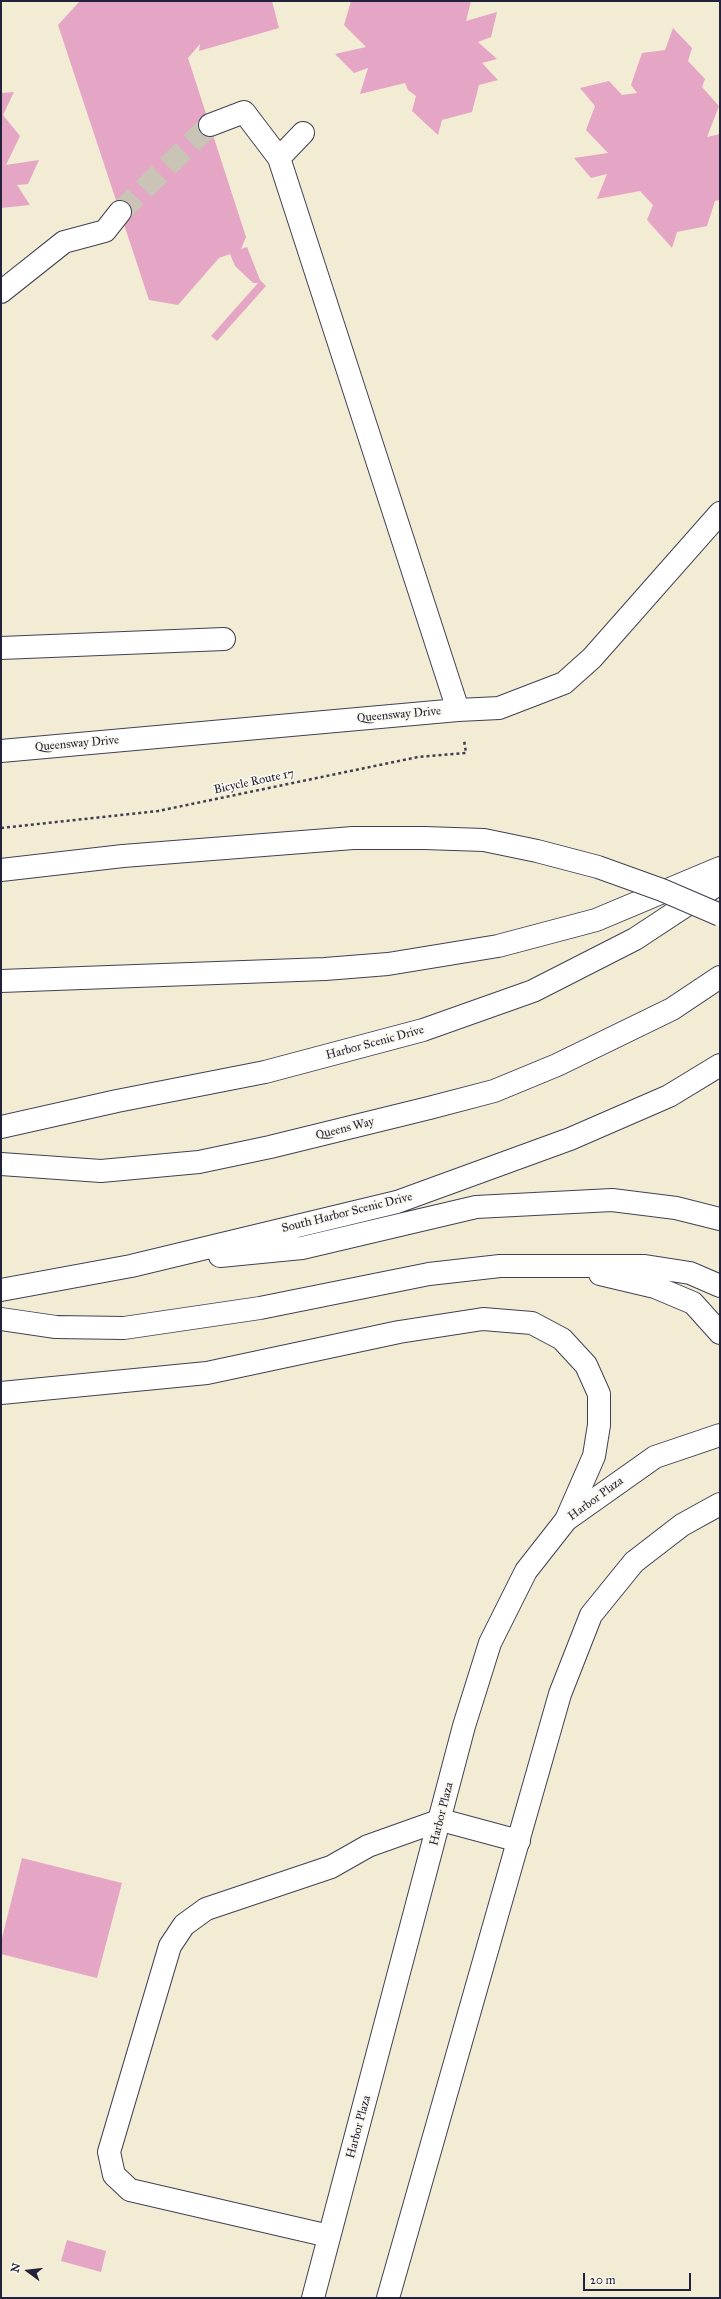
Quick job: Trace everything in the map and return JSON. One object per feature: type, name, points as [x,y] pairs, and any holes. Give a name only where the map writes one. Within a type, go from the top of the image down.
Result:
[{"type":"main road","points":[[210,125],[244,112],[279,158],[458,710]]},
{"type":"main road","points":[[279,158],[303,133]]},
{"type":"main road","points":[[1,292],[64,242],[106,231],[120,212]]},
{"type":"main road","name":"Queensway Drive","points":[[1,751],[458,710],[499,708],[564,683],[592,658],[720,513]]},
{"type":"main road","points":[[1,648],[224,639]]},
{"type":"main road","points":[[1,870],[123,856],[353,838],[484,840],[598,866],[662,890],[720,915]]},
{"type":"main road","points":[[1,982],[325,969],[388,964],[498,946],[596,920],[720,868]]},
{"type":"main road","name":"Harbor Scenic Drive","points":[[1,1127],[117,1101],[265,1072],[423,1030],[533,991],[634,939],[720,883]]},
{"type":"main road","name":"Queens Way","points":[[1,1164],[101,1171],[199,1162],[270,1147],[494,1091],[557,1065],[672,1010],[720,977]]},
{"type":"main road","name":"South Harbor Scenic Drive","points":[[1,1290],[131,1266],[397,1202],[578,1136],[669,1096],[720,1065]]},
{"type":"main road","points":[[131,1266],[302,1248],[476,1207],[612,1200],[676,1208],[720,1219]]},
{"type":"main road","points":[[1,1319],[56,1327],[124,1328],[260,1308],[429,1274],[500,1266],[645,1266],[690,1273],[720,1286]]},
{"type":"main road","points":[[564,1266],[655,1287],[693,1303],[713,1323],[720,1333]]},
{"type":"main road","points":[[1,1393],[207,1372],[399,1332],[483,1319],[532,1323],[562,1339],[586,1365],[599,1394],[599,1425],[594,1456],[566,1520]]},
{"type":"main road","name":"Harbor Plaza","points":[[313,2298],[441,1820],[464,1726],[490,1643],[526,1571],[566,1520],[655,1457],[720,1435]]},
{"type":"main road","points":[[388,2298],[560,1694],[591,1615],[634,1562],[682,1525],[720,1504]]},
{"type":"main road","points":[[329,2236],[130,2190],[114,2175],[109,2152],[170,1946],[184,1925],[206,1909],[331,1868],[368,1846],[441,1820],[519,1841]]},
{"type":"path","name":"Bicycle Route 17","points":[[1,828],[158,811],[418,756],[466,753],[458,710]]},
{"type":"building","points":[[80,1],[272,1],[279,28],[199,51],[200,44],[188,58],[246,237],[241,249],[247,247],[260,280],[266,286],[217,341],[211,336],[258,283],[253,283],[235,266],[230,254],[219,258],[178,305],[149,300],[58,25]]},
{"type":"building","points":[[351,1],[471,1],[466,21],[497,12],[491,37],[478,42],[497,59],[482,63],[498,80],[479,85],[472,112],[442,120],[438,135],[412,111],[416,96],[408,90],[405,83],[360,94],[368,68],[354,73],[335,54],[366,47],[344,25]]},
{"type":"building","points":[[673,28],[692,48],[688,61],[705,79],[702,87],[719,106],[707,137],[720,134],[720,200],[715,201],[707,226],[677,232],[672,248],[647,220],[653,205],[640,191],[597,199],[607,174],[591,178],[574,158],[608,153],[586,130],[595,106],[580,88],[609,81],[622,95],[637,93],[631,85],[642,53],[665,50]]},
{"type":"building","points":[[14,92],[3,115],[20,136],[6,165],[39,160],[28,184],[17,185],[30,205],[1,208],[1,93]]},
{"type":"building","points":[[22,1858],[122,1883],[97,1978],[1,1954],[1,1942]]},
{"type":"building","points":[[67,2240],[106,2251],[101,2272],[61,2261]]},
{"type":"tunnel","points":[[120,212],[210,125]]}]
